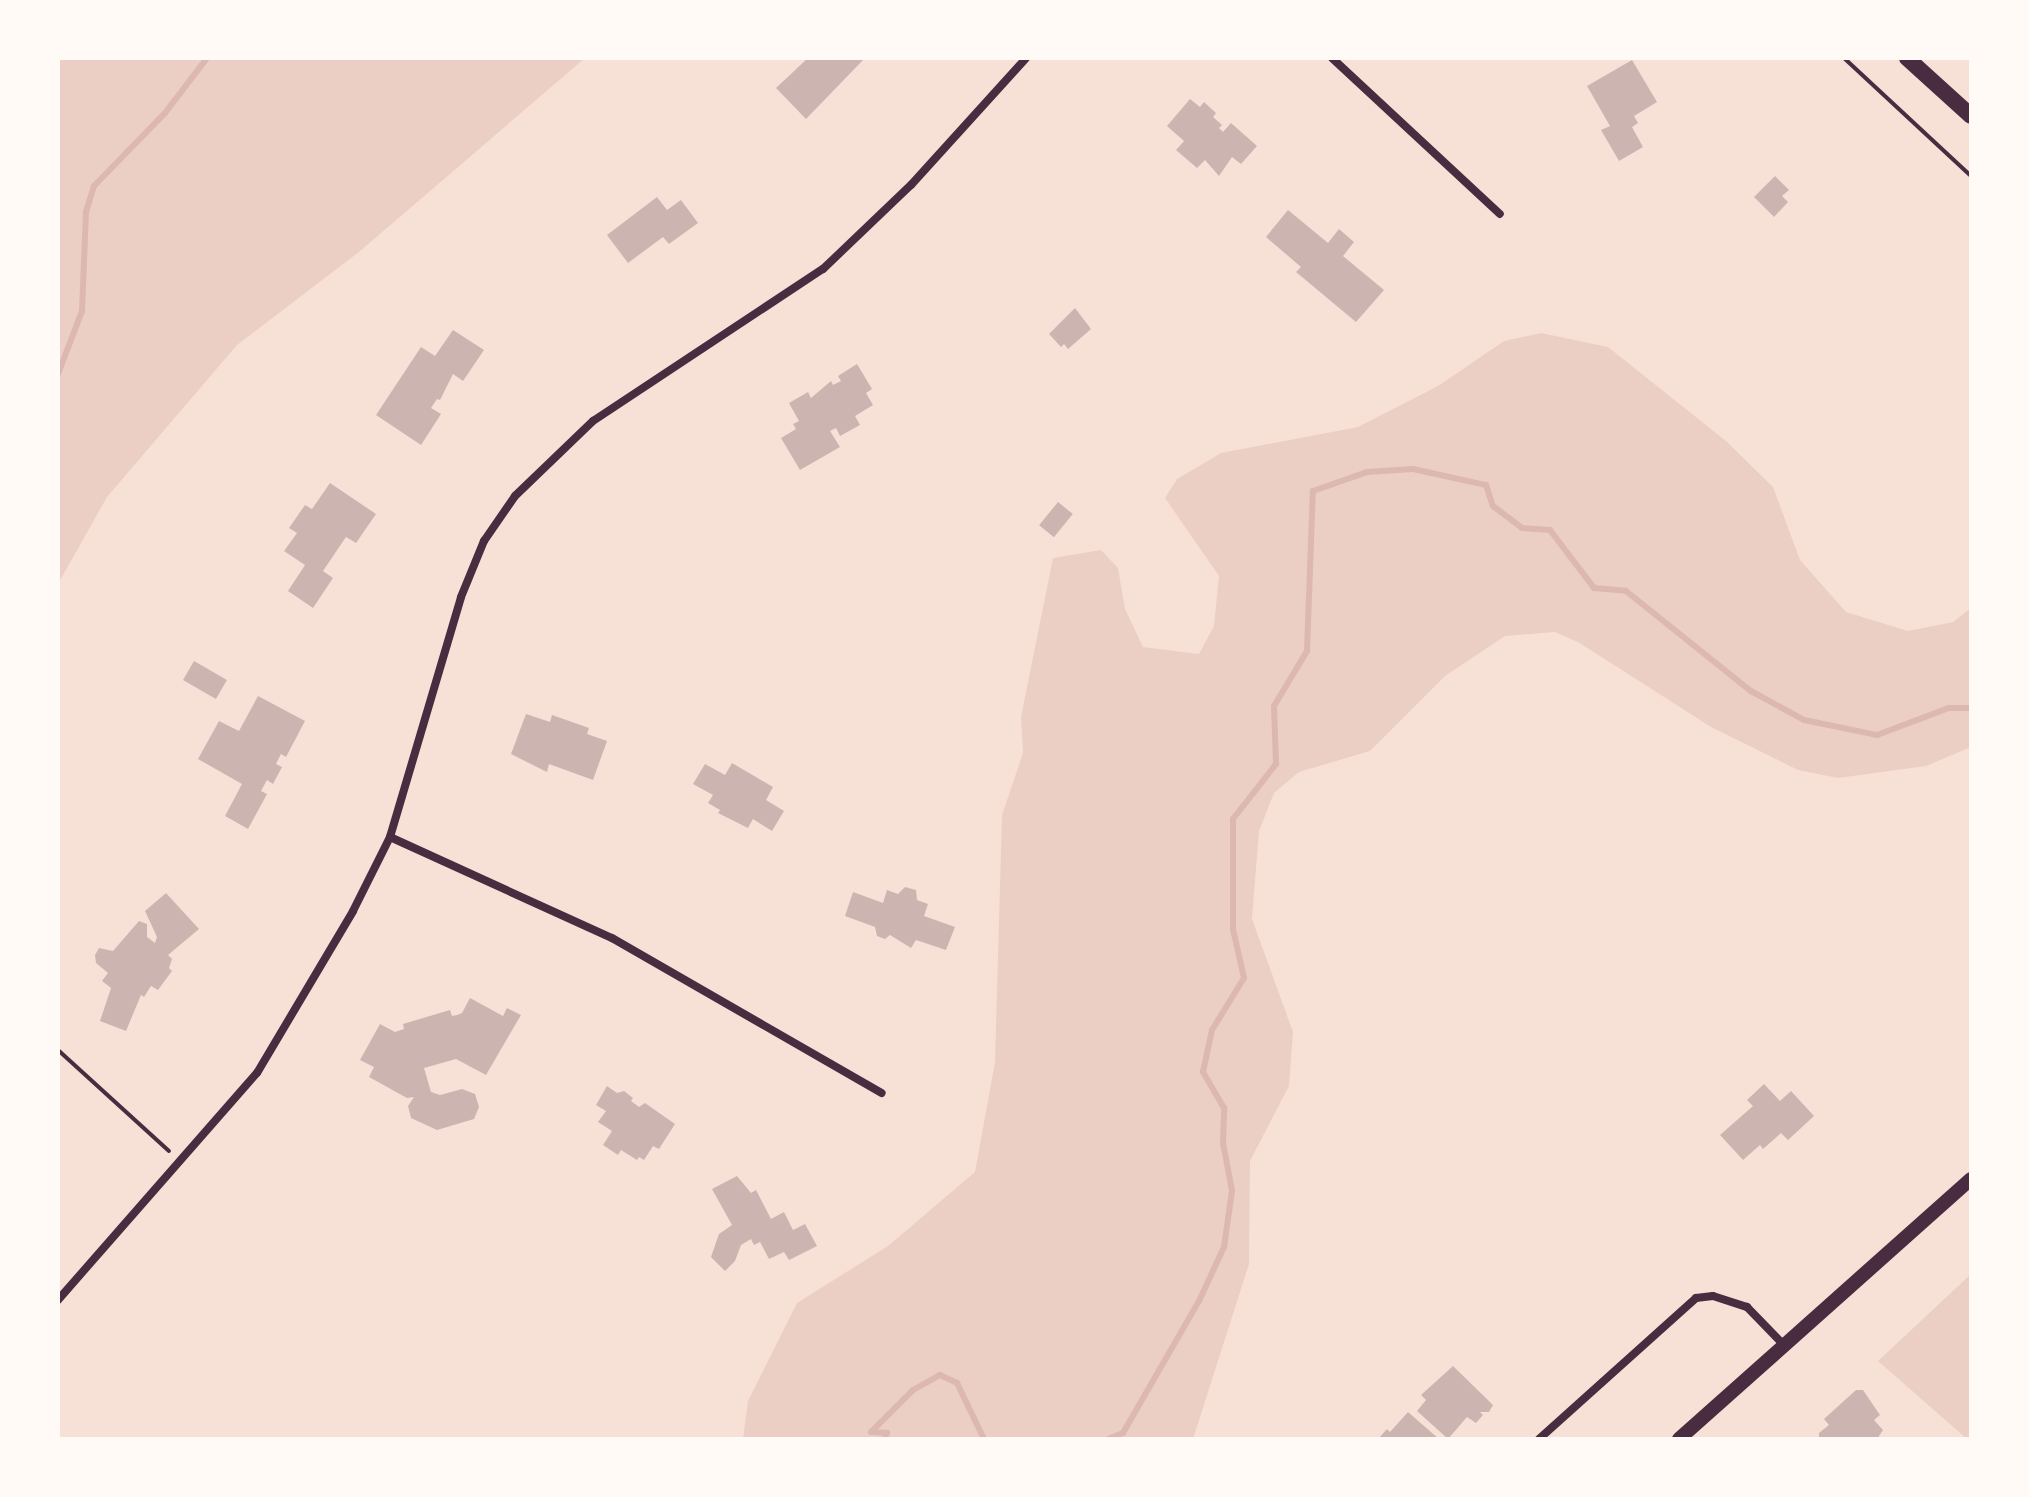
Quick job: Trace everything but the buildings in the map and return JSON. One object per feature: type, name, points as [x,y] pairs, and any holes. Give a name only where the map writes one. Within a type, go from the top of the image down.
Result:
[{"type":"main road","points":[[1907,58],[1971,116]]},
{"type":"street","points":[[58,1300],[257,1073],[353,911],[390,837],[461,597],[484,541],[515,496],[593,421],[823,269],[911,185],[1026,58]]},
{"type":"street","points":[[1332,58],[1500,214]]},
{"type":"street","points":[[390,837],[612,938],[882,1093]]},
{"type":"street","points":[[1679,1439],[1971,1179]]},
{"type":"street","points":[[1539,1439],[1696,1298],[1713,1296],[1747,1307],[1783,1344]]},
{"type":"path","points":[[1844,58],[1971,176]]},
{"type":"path","points":[[58,1050],[180,1161]]},
{"type":"shaded area","points":[[58,58],[585,58],[359,252],[237,345],[107,497],[58,584]]},
{"type":"shaded area","points":[[1541,333],[1608,347],[1726,441],[1773,487],[1800,560],[1846,612],[1908,631],[1953,622],[1971,608],[1971,747],[1926,766],[1838,778],[1798,770],[1711,727],[1578,642],[1555,632],[1505,636],[1445,676],[1370,751],[1299,772],[1274,793],[1259,831],[1252,919],[1293,1032],[1289,1086],[1250,1161],[1249,1264],[1193,1439],[743,1439],[748,1401],[797,1303],[888,1246],[975,1172],[995,1062],[1002,815],[1023,753],[1021,717],[1053,558],[1101,550],[1118,568],[1125,609],[1143,647],[1199,654],[1214,626],[1219,576],[1165,498],[1177,479],[1221,453],[1358,427],[1438,386],[1504,341]]},
{"type":"shaded area","points":[[1971,1274],[1971,1439],[1967,1439],[1878,1361]]},
{"type":"waterway","points":[[58,374],[82,311],[86,212],[94,186],[165,113],[207,58]]},
{"type":"waterway","points":[[1108,1439],[1123,1433],[1199,1301],[1224,1247],[1232,1191],[1223,1143],[1224,1108],[1203,1072],[1212,1030],[1244,978],[1233,929],[1233,819],[1276,764],[1274,706],[1307,651],[1313,491],[1367,472],[1413,469],[1486,485],[1493,506],[1522,528],[1550,530],[1594,588],[1626,591],[1751,691],[1804,720],[1877,735],[1949,708],[1971,708]]},
{"type":"waterway","points":[[884,1439],[887,1433],[871,1432],[913,1390],[940,1375],[957,1383],[984,1439]]}]
